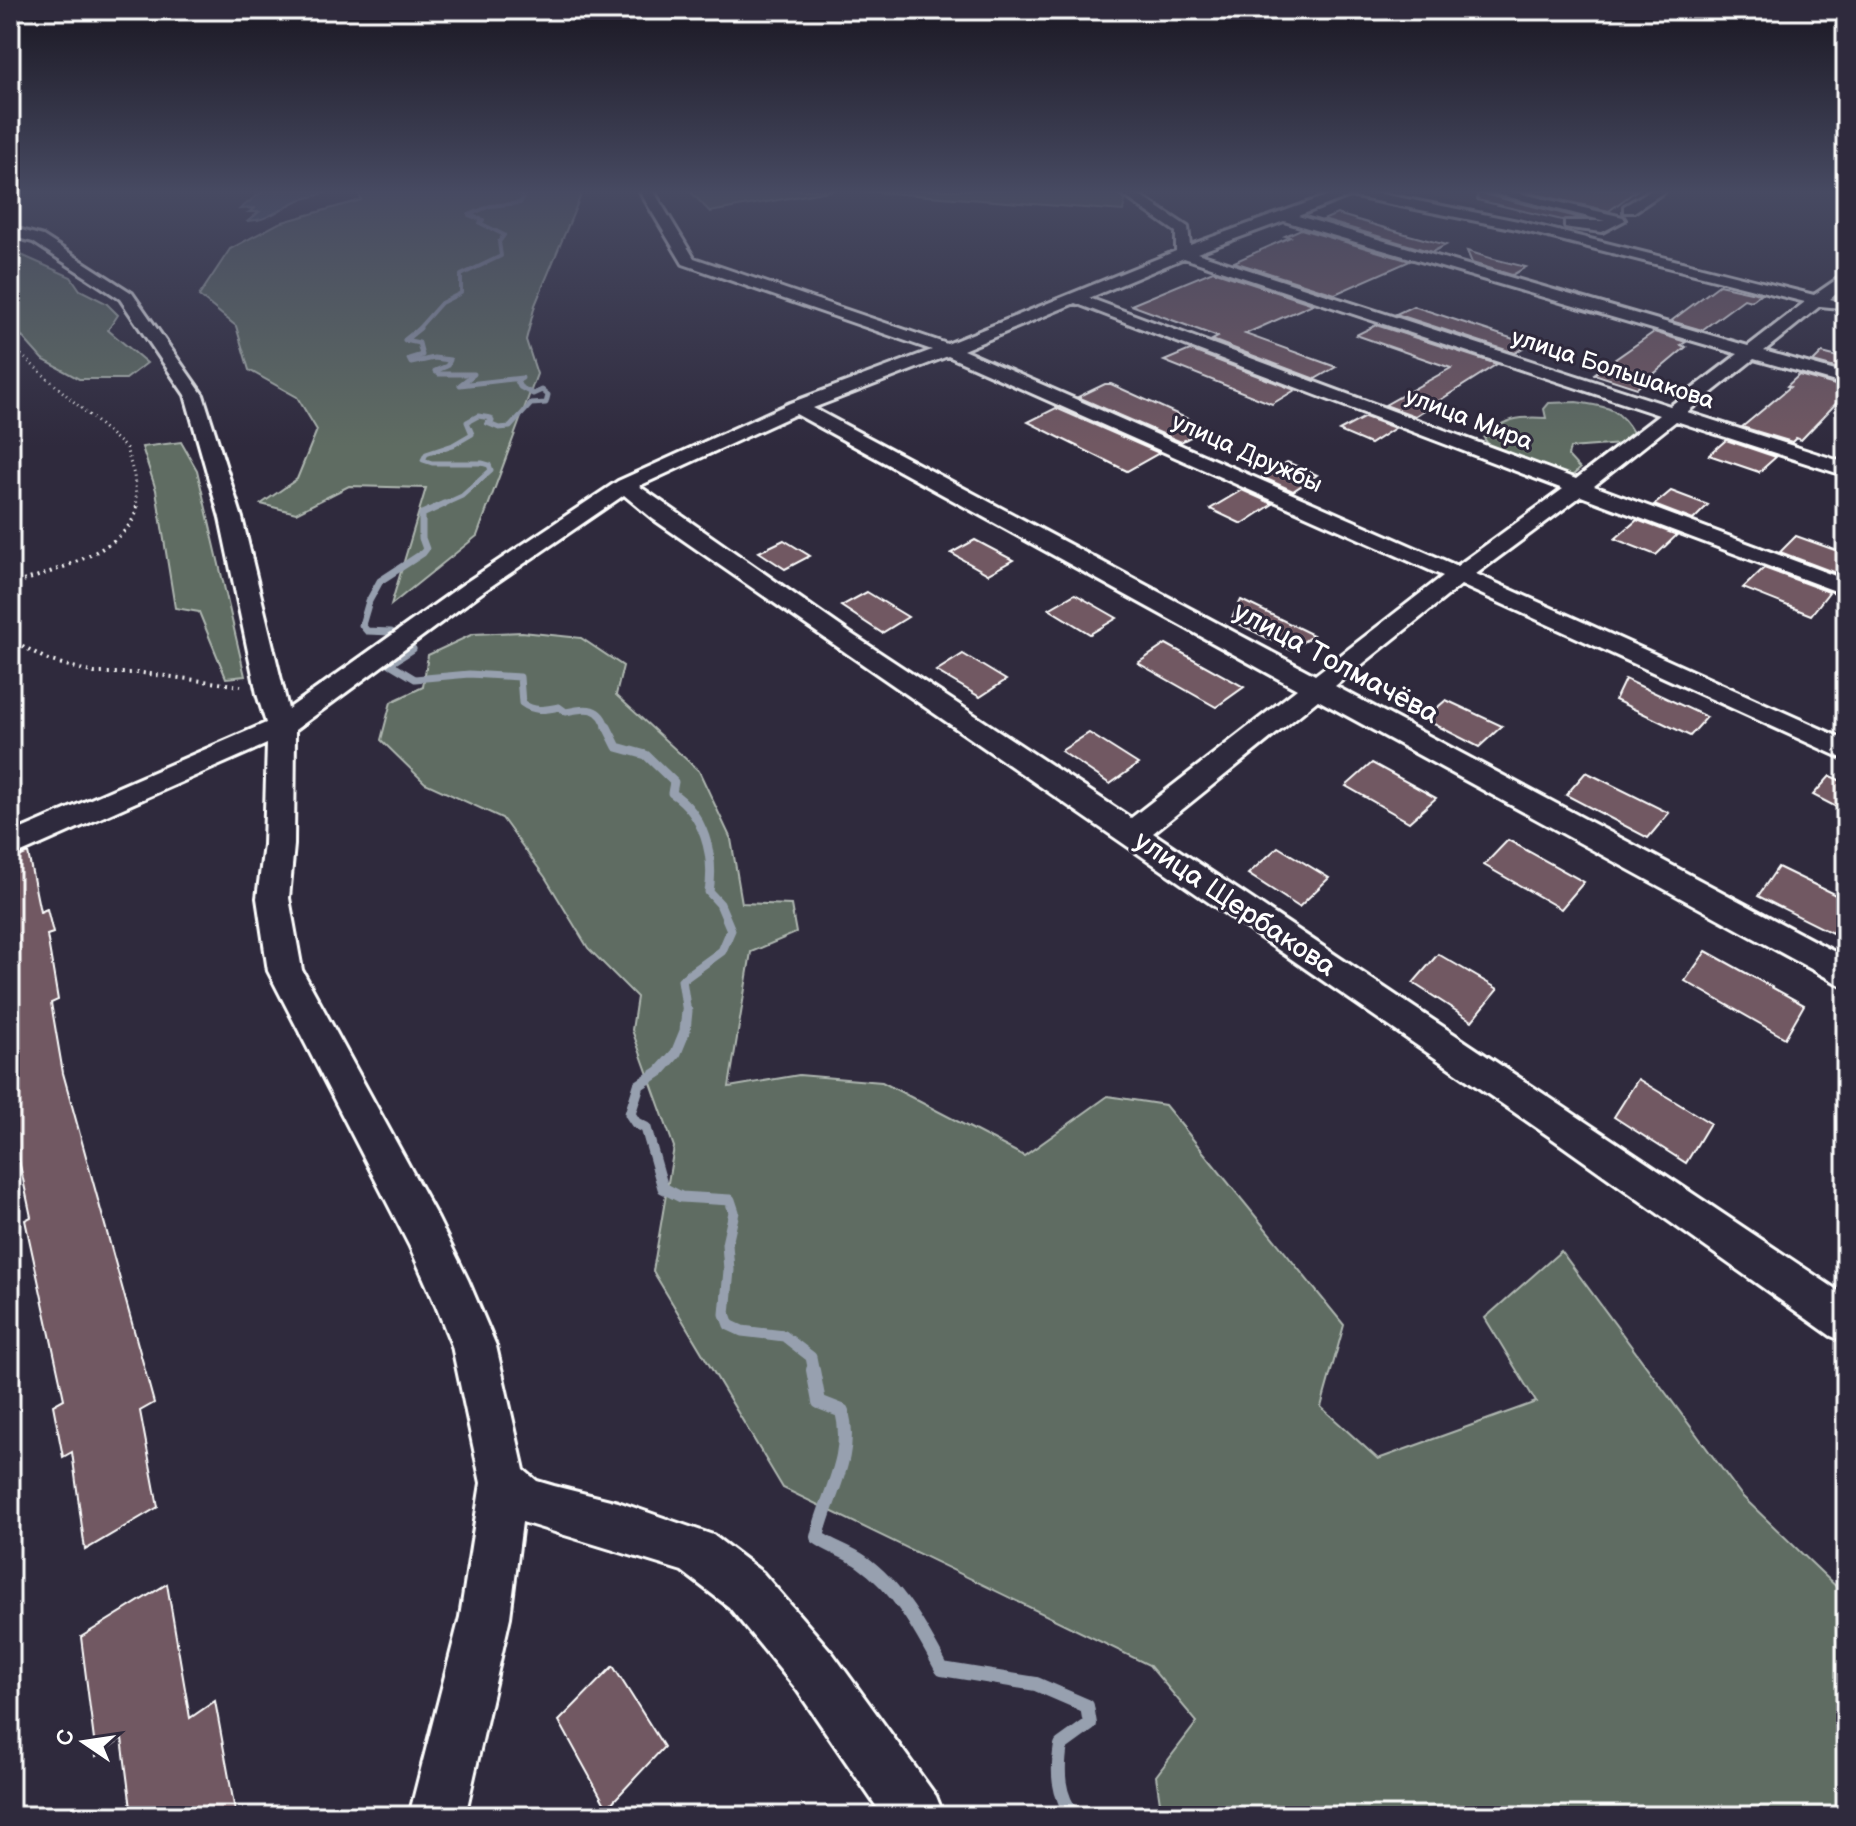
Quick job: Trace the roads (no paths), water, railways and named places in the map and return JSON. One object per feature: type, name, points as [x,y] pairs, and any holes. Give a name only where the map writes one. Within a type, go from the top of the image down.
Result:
[{"type":"street","points":[[94,275],[126,296],[194,395],[231,518],[276,710],[279,845],[273,898],[285,971],[424,1233],[474,1346],[504,1483],[485,1617],[437,1816]]},
{"type":"street","name":"улица Дружбы","points":[[730,275],[948,350],[1459,575],[1846,751]]},
{"type":"street","points":[[10,847],[276,710],[473,588],[625,485],[797,407],[948,350],[1130,275]]},
{"type":"street","name":"улица Большакова","points":[[1251,275],[1846,470]]},
{"type":"street","points":[[1486,275],[1846,380]]},
{"type":"street","points":[[1718,275],[1846,307]]},
{"type":"street","points":[[1131,834],[1459,575],[1578,488],[1846,278]]},
{"type":"street","name":"улица Мира","points":[[1075,298],[1846,588]]},
{"type":"street","name":"улица Толмачёва","points":[[797,407],[1846,974]]},
{"type":"street","name":"улица Щербакова","points":[[625,485],[661,514],[841,638],[1846,1321]]},
{"type":"street","points":[[504,1483],[523,1499],[696,1552],[746,1590],[815,1672],[916,1816]]},
{"type":"waterway","points":[[417,330],[441,303],[461,293],[461,275]]},
{"type":"waterway","points":[[420,328],[405,340],[419,343],[422,355],[409,359],[411,363],[434,358],[450,360],[447,366],[435,371],[439,374],[474,374],[460,385],[522,378],[517,381],[520,387],[533,394],[542,390],[548,395],[546,403],[531,404],[510,427],[499,428],[487,423],[492,421],[491,418],[478,416],[467,422],[472,434],[453,445],[426,454],[423,460],[432,463],[482,463],[489,465],[491,470],[462,496],[440,506]]},
{"type":"waterway","points":[[391,632],[367,631],[362,625],[369,601],[380,581],[423,553],[426,549],[422,538],[422,514],[444,504]]},
{"type":"waterway","points":[[413,649],[390,664],[415,679],[469,674],[520,677],[522,703],[526,706],[540,710],[559,707],[566,712],[592,710],[601,716],[607,729]]},
{"type":"waterway","points":[[607,727],[617,747],[646,755],[674,782],[672,793],[692,812],[705,836],[710,864],[709,892],[720,904],[731,930],[722,951],[682,980],[687,1012]]},
{"type":"waterway","points":[[687,1012],[685,1031],[676,1053],[660,1071],[639,1085],[630,1114],[636,1123],[646,1128],[663,1188],[681,1197],[730,1200],[734,1212],[727,1244],[729,1270],[725,1314],[729,1325],[742,1331],[784,1336],[811,1357],[814,1372]]},
{"type":"waterway","points":[[813,1370],[819,1402],[842,1411],[845,1428],[842,1460],[817,1537],[861,1561],[886,1583],[917,1624],[942,1669],[1036,1684],[1087,1706],[1090,1724],[1061,1745],[1061,1791],[1074,1816]]}]
